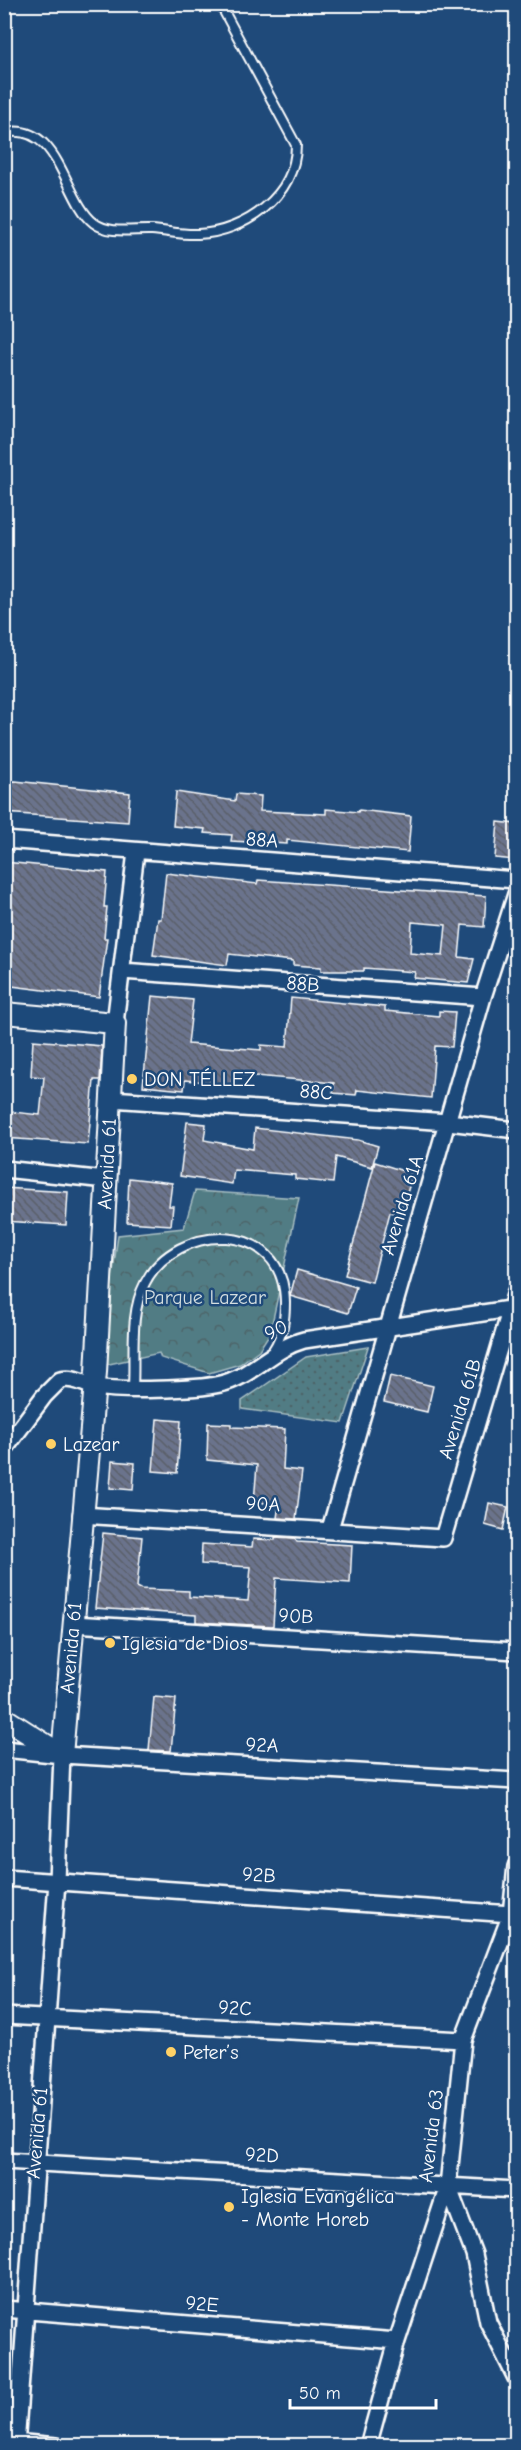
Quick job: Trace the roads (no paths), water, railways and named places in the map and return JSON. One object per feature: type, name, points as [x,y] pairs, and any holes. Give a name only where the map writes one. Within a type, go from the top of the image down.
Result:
[{"type":"street","name":"88A","points":[[4,840],[516,880]]},
{"type":"street","name":"Avenida 61","points":[[12,2443],[26,2311],[34,2163],[57,1881],[62,1755],[81,1515],[94,1387],[116,1023],[136,852]]},
{"type":"street","name":"Avenida 61A","points":[[330,1529],[483,997],[516,894]]},
{"type":"street","name":"88B","points":[[122,971],[483,997]]},
{"type":"street","points":[[4,1013],[116,1023]]},
{"type":"street","name":"88C","points":[[111,1099],[448,1122],[516,1130]]},
{"type":"street","points":[[4,1169],[106,1180]]},
{"type":"street","name":"Avenida 61B","points":[[443,1538],[514,1309],[516,1292]]},
{"type":"street","name":"90","points":[[4,1450],[44,1396],[60,1380],[79,1380],[94,1387],[220,1384],[257,1367],[270,1354],[288,1344],[514,1309]]},
{"type":"street","name":"90A","points":[[81,1515],[330,1529],[443,1538]]},
{"type":"street","name":"90B","points":[[73,1624],[516,1650]]},
{"type":"street","points":[[4,1718],[62,1755]]},
{"type":"street","name":"92A","points":[[4,1749],[62,1755],[516,1781]]},
{"type":"street","name":"Avenida 63","points":[[368,2445],[397,2341],[448,2186],[463,2040],[511,1914],[516,1866]]},
{"type":"street","name":"92B","points":[[4,1878],[511,1914]]},
{"type":"street","name":"92C","points":[[4,2016],[463,2040]]},
{"type":"street","name":"92D","points":[[4,2161],[516,2190]]},
{"type":"street","points":[[448,2186],[474,2254],[488,2322],[516,2378]]},
{"type":"street","name":"92E","points":[[4,2309],[397,2341]]},
{"type":"street","points":[[12,2443],[57,2445]]},
{"type":"lane","points":[[4,133],[28,134],[44,144],[56,158],[84,213],[95,224],[110,230],[197,234],[218,231],[257,214],[285,188],[296,160],[296,146],[220,4]]},
{"type":"lane","points":[[134,1387],[136,1317],[144,1284],[167,1256],[196,1241],[242,1241],[265,1251],[275,1263],[284,1285],[285,1315],[279,1340],[270,1354]]},
{"type":"place","name":"DON TÉLLEZ","points":[[132,1079]]},
{"type":"place","name":"Lazear","points":[[51,1444]]},
{"type":"place","name":"Iglesia de Dios","points":[[110,1643]]},
{"type":"place","name":"Peter’s","points":[[171,2052]]},
{"type":"place","name":"Iglesia Evangélica - Monte Horeb","points":[[229,2207]]},
{"type":"park label","name":"Parque Lazear","points":[[205,1297]]}]
